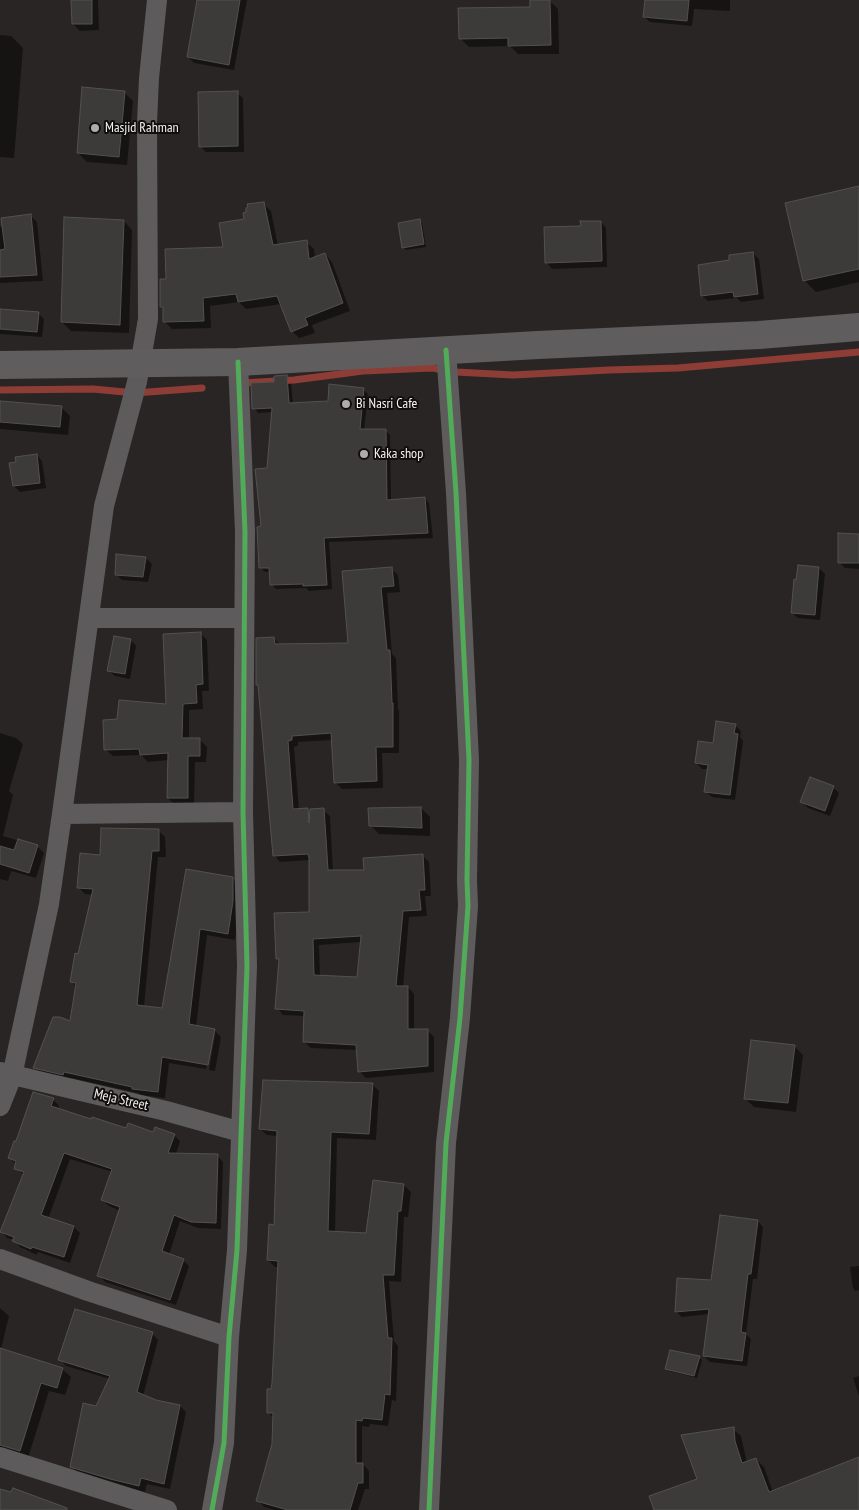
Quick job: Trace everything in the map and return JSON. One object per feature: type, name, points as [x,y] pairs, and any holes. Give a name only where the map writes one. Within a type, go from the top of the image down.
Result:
[{"type":"main road","points":[[0,365],[238,362],[538,344],[759,335],[859,327]]},
{"type":"street","points":[[0,1106],[6,1074],[49,904],[104,506],[135,393],[148,319],[147,123],[157,0]]},
{"type":"street","points":[[429,1510],[446,1143],[460,1018],[468,906],[469,760],[456,493],[446,350]]},
{"type":"street","points":[[212,1510],[224,1443],[229,1337],[238,1250],[240,1132],[248,966],[243,812],[245,532],[238,362]]},
{"type":"street","points":[[89,618],[244,618]]},
{"type":"street","points":[[62,814],[243,812]]},
{"type":"street","name":"Meja Street","points":[[6,1074],[166,1111],[240,1132]]},
{"type":"street","points":[[0,1259],[88,1291],[229,1337]]},
{"type":"street","points":[[0,1458],[167,1510]]},
{"type":"building","points":[[71,0],[92,0],[92,24],[72,24]]},
{"type":"building","points":[[197,0],[240,0],[229,65],[187,57]]},
{"type":"building","points":[[530,0],[550,0],[551,45],[508,46],[508,38],[459,39],[458,8],[530,7]]},
{"type":"building","points":[[645,0],[689,0],[687,21],[643,17]]},
{"type":"building","points":[[82,87],[125,91],[119,157],[77,153]]},
{"type":"building","points":[[238,91],[238,146],[199,147],[198,92]]},
{"type":"building","points":[[859,186],[859,269],[803,281],[785,203]]},
{"type":"building","points":[[264,202],[273,245],[307,240],[309,259],[325,253],[343,303],[305,318],[308,325],[291,332],[277,296],[238,302],[236,294],[203,298],[204,321],[163,322],[163,307],[160,307],[160,279],[166,279],[165,249],[223,247],[219,223],[244,219],[243,213],[246,212],[247,204]]},
{"type":"building","points":[[31,214],[37,275],[0,277],[0,250],[5,249],[1,218]]},
{"type":"building","points":[[64,217],[124,220],[120,325],[61,322]]},
{"type":"building","points":[[420,219],[424,244],[402,248],[398,223]]},
{"type":"building","points":[[580,221],[601,221],[602,261],[545,263],[544,227],[581,226]]},
{"type":"building","points":[[753,252],[758,294],[734,297],[733,292],[701,296],[698,265],[729,260],[729,255]]},
{"type":"building","points":[[0,309],[39,312],[37,332],[0,329]]},
{"type":"building","points":[[287,375],[289,403],[328,401],[329,384],[364,388],[360,429],[386,429],[387,500],[425,497],[428,533],[324,538],[327,585],[270,585],[269,568],[259,568],[257,527],[261,526],[255,469],[267,468],[272,408],[252,409],[251,383],[274,382],[274,376]]},
{"type":"building","points":[[0,401],[62,406],[60,427],[0,422]]},
{"type":"building","points":[[37,454],[40,483],[13,486],[9,463],[16,462],[15,457]]},
{"type":"building","points":[[838,533],[859,534],[859,563],[838,563]]},
{"type":"building","points":[[116,554],[146,557],[143,577],[115,575]]},
{"type":"building","points":[[798,565],[819,567],[815,615],[791,613],[794,579],[796,580]]},
{"type":"building","points":[[392,567],[394,586],[381,587],[387,650],[390,650],[393,747],[376,747],[377,781],[334,783],[331,733],[292,736],[292,740],[288,741],[293,809],[308,808],[309,823],[310,809],[324,808],[328,870],[364,870],[363,858],[423,854],[425,890],[419,890],[421,910],[403,911],[396,986],[408,986],[408,1029],[428,1029],[428,1066],[358,1072],[356,1045],[303,1042],[304,1011],[275,1009],[279,959],[276,959],[274,913],[309,912],[309,858],[308,854],[273,856],[258,685],[256,685],[256,638],[274,637],[275,644],[348,643],[342,571]],"holes":[[[361,936],[357,977],[314,975],[313,939]]]},
{"type":"building","points":[[201,632],[203,684],[196,685],[197,703],[183,704],[182,738],[200,738],[200,756],[188,756],[188,798],[167,798],[168,753],[140,755],[139,749],[104,750],[103,720],[117,719],[119,700],[166,704],[163,634]]},
{"type":"building","points":[[114,636],[131,639],[125,674],[107,671]]},
{"type":"building","points":[[716,721],[736,724],[734,733],[738,734],[730,795],[704,792],[708,765],[695,763],[698,741],[713,743]]},
{"type":"building","points":[[810,777],[834,786],[825,811],[800,802]]},
{"type":"building","points":[[421,807],[422,828],[369,826],[368,808]]},
{"type":"building","points":[[101,828],[159,829],[159,851],[152,851],[137,1005],[162,1008],[186,869],[233,877],[233,901],[228,934],[200,929],[189,1024],[215,1029],[208,1065],[162,1057],[158,1092],[132,1089],[132,1087],[64,1072],[63,1075],[33,1068],[53,1017],[60,1017],[70,1021],[76,983],[70,982],[75,953],[78,954],[93,889],[77,888],[80,853],[100,855]]},
{"type":"building","points":[[18,839],[38,845],[29,873],[0,864],[0,846],[14,850]]},
{"type":"building","points":[[751,1040],[795,1045],[788,1103],[744,1099]]},
{"type":"building","points":[[263,1080],[373,1083],[369,1134],[331,1132],[328,1231],[366,1233],[373,1180],[404,1184],[401,1211],[398,1211],[394,1275],[383,1275],[388,1338],[392,1338],[390,1395],[385,1394],[382,1420],[363,1418],[362,1421],[356,1420],[356,1463],[363,1463],[363,1483],[358,1483],[350,1510],[288,1510],[256,1501],[272,1444],[273,1413],[267,1413],[267,1389],[271,1389],[272,1383],[278,1261],[267,1260],[269,1224],[274,1225],[277,1131],[259,1129]]},
{"type":"building","points":[[33,1092],[54,1098],[51,1106],[91,1119],[92,1117],[126,1128],[128,1123],[153,1132],[155,1127],[175,1134],[168,1153],[218,1154],[216,1223],[191,1222],[174,1215],[162,1251],[184,1259],[170,1300],[97,1276],[120,1207],[101,1200],[112,1169],[64,1153],[41,1215],[74,1226],[64,1257],[32,1247],[31,1249],[12,1241],[14,1237],[0,1232],[24,1172],[14,1169],[16,1161],[8,1158]]},
{"type":"building","points":[[720,1215],[758,1220],[751,1274],[748,1274],[741,1332],[746,1333],[742,1361],[703,1356],[709,1309],[675,1312],[677,1278],[711,1280]]},
{"type":"building","points":[[75,1309],[153,1332],[137,1392],[156,1400],[180,1405],[164,1484],[141,1478],[139,1486],[70,1467],[83,1403],[96,1406],[110,1376],[58,1360]]},
{"type":"building","points":[[0,1348],[63,1368],[57,1388],[41,1383],[20,1451],[0,1445]]},
{"type":"building","points":[[670,1350],[700,1356],[694,1376],[665,1369]]},
{"type":"building","points":[[734,1427],[735,1441],[742,1463],[756,1458],[769,1492],[859,1457],[859,1510],[654,1510],[649,1496],[697,1479],[681,1435]]},
{"type":"building","points":[[13,1488],[67,1508],[67,1510],[0,1510],[0,1489],[11,1492]]},
{"type":"waterway","points":[[242,383],[294,380],[363,371],[432,368],[456,372],[513,375],[678,368],[859,352]]},
{"type":"waterway","points":[[0,390],[93,389],[135,393],[202,388]]},
{"type":"cycle path","points":[[429,1510],[446,1143],[460,1018],[468,906],[469,760],[456,493],[446,350]]},
{"type":"cycle path","points":[[212,1510],[224,1443],[229,1337],[237,1250],[247,966],[243,812],[245,532],[238,362]]},
{"type":"place","name":"Masjid Rahman","points":[[95,128]]},
{"type":"place","name":"Bi Nasri Cafe","points":[[346,404]]},
{"type":"place","name":"Kaka shop","points":[[364,454]]}]
